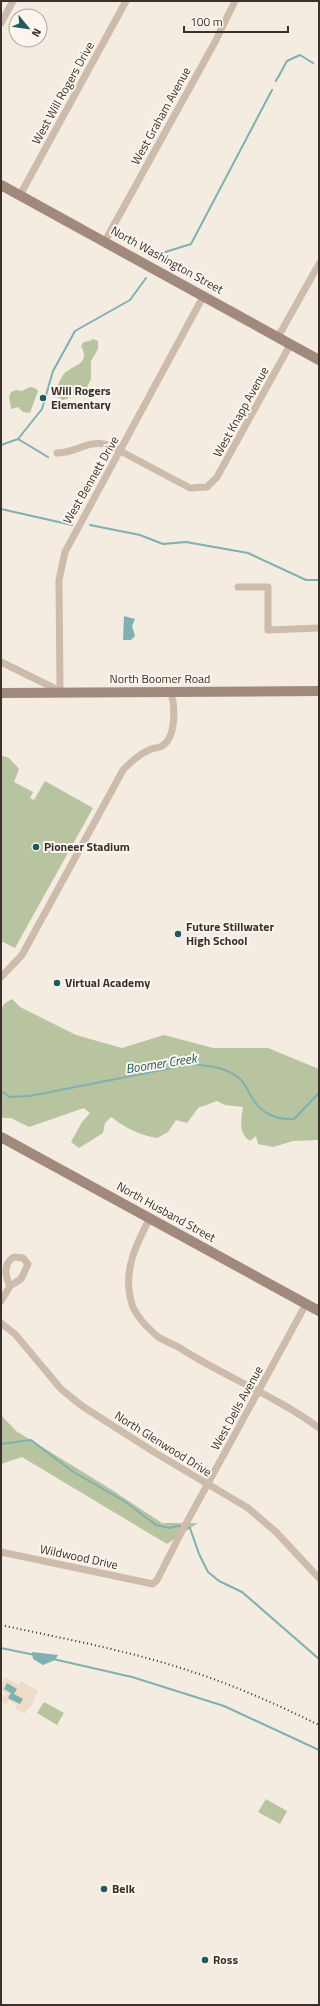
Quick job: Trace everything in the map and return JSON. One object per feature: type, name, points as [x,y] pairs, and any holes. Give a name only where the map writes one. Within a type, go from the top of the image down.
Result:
[{"type":"main road","name":"North Washington Street","points":[[1,185],[204,295],[290,345],[319,360]]},
{"type":"main road","name":"North Boomer Road","points":[[1,693],[60,691],[319,691]]},
{"type":"main road","name":"North Husband Street","points":[[1,1137],[319,1312]]},
{"type":"street","points":[[1,23],[13,1]]},
{"type":"street","name":"West Will Rogers Drive","points":[[20,196],[126,1]]},
{"type":"street","name":"West Graham Avenue","points":[[105,241],[218,35],[235,1]]},
{"type":"street","points":[[278,337],[319,264]]},
{"type":"street","name":"West Bennett Drive","points":[[60,691],[59,580],[65,552],[121,451],[204,295]]},
{"type":"street","name":"West Knapp Avenue","points":[[121,451],[190,488],[207,487],[214,481],[219,473],[290,345]]},
{"type":"street","points":[[57,453],[71,452],[94,443],[109,445],[121,451]]},
{"type":"street","points":[[238,587],[268,587],[268,630],[319,628]]},
{"type":"street","points":[[1,662],[60,691]]},
{"type":"street","points":[[1,977],[22,955],[123,770],[134,759],[151,749],[161,747],[168,739],[173,728],[174,703],[171,692]]},
{"type":"street","points":[[150,1218],[135,1246],[128,1274],[131,1303],[138,1316],[159,1337],[205,1364],[258,1391],[319,1428]]},
{"type":"street","points":[[1,1302],[10,1286]]},
{"type":"street","name":"West Dells Avenue","points":[[153,1584],[157,1580],[306,1304]]},
{"type":"street","name":"North Glenwood Drive","points":[[1,1323],[15,1334],[66,1394],[154,1452],[248,1508],[276,1532],[319,1578]]},
{"type":"street","name":"Wildwood Drive","points":[[1,1552],[153,1584]]},
{"type":"green space","points":[[93,339],[98,341],[98,349],[91,361],[91,379],[87,387],[76,392],[67,399],[62,400],[57,396],[56,391],[60,380],[64,374],[82,361],[84,352],[81,346],[84,342]]},
{"type":"green space","points":[[30,387],[35,388],[38,391],[30,413],[23,412],[18,407],[11,409],[9,397],[11,392],[16,390],[22,391]]},
{"type":"green space","name":"Pioneer Stadium","points":[[3,756],[9,758],[19,769],[14,782],[33,792],[30,798],[34,800],[45,781],[93,808],[15,948],[1,941],[1,757]]},
{"type":"green space","points":[[12,999],[20,1007],[76,1035],[122,1048],[164,1035],[213,1048],[268,1048],[319,1069],[319,1140],[293,1141],[273,1147],[258,1144],[256,1136],[250,1141],[246,1138],[241,1126],[243,1107],[225,1105],[217,1101],[199,1107],[187,1123],[176,1120],[168,1132],[157,1138],[144,1135],[133,1130],[111,1117],[105,1123],[103,1133],[79,1148],[71,1142],[82,1122],[90,1113],[84,1108],[29,1127],[11,1118],[1,1118],[1,1010],[4,1004]]},
{"type":"green space","points":[[1,1415],[16,1431],[109,1488],[162,1523],[198,1523],[167,1544],[22,1457],[1,1464]]},
{"type":"green space","points":[[44,1702],[64,1713],[57,1725],[37,1713]]},
{"type":"green space","points":[[266,1799],[287,1811],[280,1824],[258,1812]]},
{"type":"shaded area","points":[[4,1677],[19,1685],[21,1681],[38,1691],[30,1708],[25,1711],[26,1714],[15,1709],[17,1705],[9,1700],[6,1704],[3,1702],[1,1704],[1,1694],[5,1696],[6,1693],[1,1690]]},
{"type":"water","points":[[124,616],[135,619],[132,626],[135,636],[131,640],[123,640]]},
{"type":"water","points":[[32,1652],[58,1655],[55,1660],[43,1665],[33,1659]]},
{"type":"water","points":[[7,1683],[17,1689],[14,1694],[23,1699],[20,1704],[8,1698],[11,1693],[4,1689]]},
{"type":"waterway","points":[[276,81],[287,61],[300,55],[313,63]]},
{"type":"waterway","points":[[162,253],[191,244],[272,90]]},
{"type":"waterway","points":[[18,439],[42,409],[53,371],[75,331],[130,300],[146,278]]},
{"type":"waterway","points":[[1,445],[18,439],[48,457]]},
{"type":"waterway","points":[[1,509],[72,525]]},
{"type":"waterway","points":[[90,525],[140,535],[163,544],[186,542],[248,553],[306,580],[319,580]]},
{"type":"waterway","name":"Boomer Creek","points":[[1,1091],[10,1097],[30,1096],[192,1064],[218,1068],[230,1072],[242,1082],[259,1107],[274,1117],[294,1119],[319,1093]]},
{"type":"waterway","points":[[1,1444],[31,1440],[72,1471],[124,1501],[156,1525],[170,1528],[181,1526]]},
{"type":"waterway","points":[[186,1527],[190,1528],[199,1554],[208,1572],[219,1581],[242,1592],[319,1659]]},
{"type":"waterway","points":[[1,1648],[35,1655]]},
{"type":"waterway","points":[[53,1659],[132,1677],[224,1706],[319,1750]]},
{"type":"railway","points":[[1,1625],[98,1646],[146,1658],[209,1677],[272,1703],[319,1725]]},
{"type":"place","name":"Will Rogers Elementary","points":[[43,398]]},
{"type":"place","name":"Pioneer Stadium","points":[[36,847]]},
{"type":"place","name":"Future Stillwater High School","points":[[178,934]]},
{"type":"place","name":"Virtual Academy","points":[[57,983]]},
{"type":"place","name":"Belk","points":[[104,1889]]},
{"type":"place","name":"Ross","points":[[205,1960]]}]
